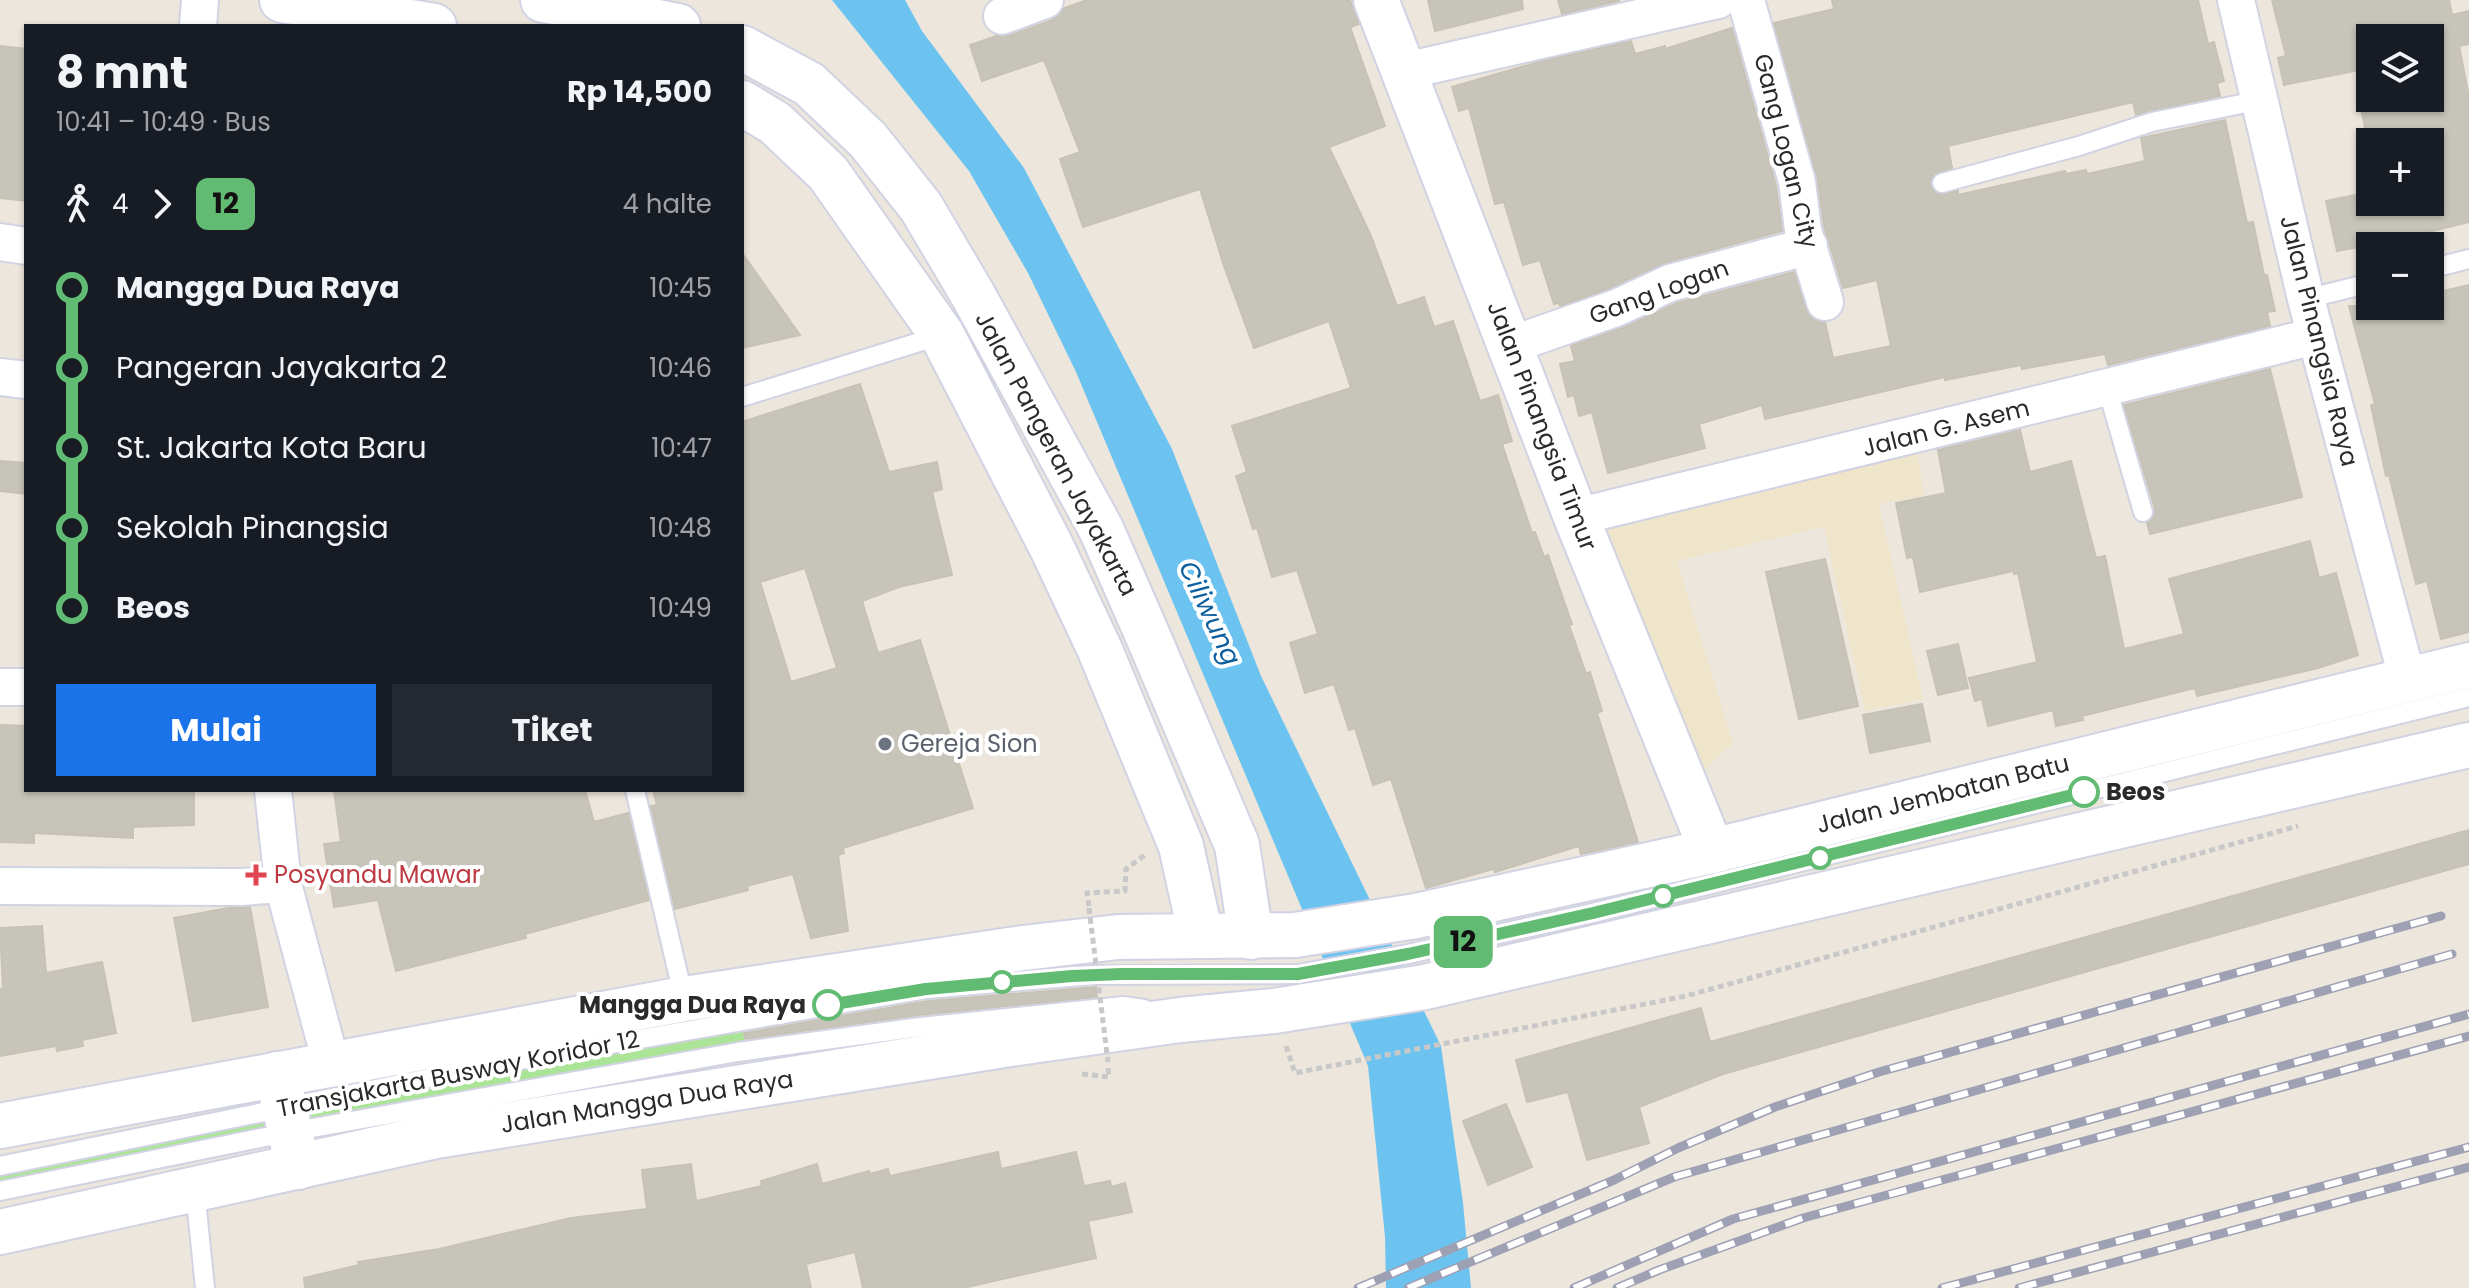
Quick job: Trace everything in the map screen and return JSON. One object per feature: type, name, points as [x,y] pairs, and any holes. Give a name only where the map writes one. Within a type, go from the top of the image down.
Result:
[{"type":"main road","points":[[282,0],[422,24]]},
{"type":"main road","points":[[543,0],[603,6],[670,24]]},
{"type":"main road","name":"Jalan Pinangsia Timur","points":[[1376,0],[1576,517],[1712,851]]},
{"type":"main road","name":"Jalan Pangeran Jayakarta","points":[[744,49],[809,84],[868,140],[921,207],[973,295],[1101,529],[1237,845],[1251,937]]},
{"type":"main road","name":"Jalan Pangeran Jayakarta","points":[[744,104],[775,123],[828,173],[942,335],[1052,548],[1100,650],[1181,846],[1201,936]]},
{"type":"main road","points":[[1052,548],[1101,529]]},
{"type":"main road","name":"Jalan Jembatan Batu","points":[[1416,953],[1712,851],[2469,665]]},
{"type":"main road","points":[[1292,982],[1416,953],[2469,745]]},
{"type":"main road","name":"Jalan Mangga Dua Raya","points":[[0,1126],[288,1120],[436,1136],[1001,1045],[1180,1020],[1292,982],[1251,937],[1118,937],[1031,947],[684,999],[331,1063],[288,1120],[195,1190],[0,1232]]},
{"type":"main road","points":[[1292,982],[1416,953]]},
{"type":"street","points":[[198,24],[200,0]]},
{"type":"street","points":[[1002,16],[1045,0]]},
{"type":"street","points":[[1405,71],[1718,0]]},
{"type":"street","name":"Gang Logan City","points":[[1746,0],[1797,182],[1803,230],[1825,302]]},
{"type":"street","name":"Jalan Pinangsia Raya","points":[[2236,0],[2306,299],[2408,681]]},
{"type":"street","points":[[0,242],[24,246]]},
{"type":"street","name":"Gang Logan","points":[[1511,345],[1616,308],[1670,283],[1809,246]]},
{"type":"street","name":"Jalan G. Asem","points":[[1576,517],[2316,336]]},
{"type":"street","points":[[0,377],[24,380]]},
{"type":"street","points":[[0,687],[24,687]]},
{"type":"street","points":[[273,792],[283,884],[331,1063]]},
{"type":"street","points":[[0,886],[241,887],[283,884]]},
{"type":"lane","points":[[1942,183],[2079,146],[2152,122],[2261,100]]},
{"type":"lane","points":[[2444,265],[2469,259]]},
{"type":"lane","points":[[2306,299],[2356,286]]},
{"type":"lane","points":[[744,396],[942,335]]},
{"type":"lane","points":[[2107,388],[2143,512]]},
{"type":"lane","points":[[1416,953],[1593,913],[2469,697]]},
{"type":"lane","points":[[635,792],[684,999]]},
{"type":"lane","name":"Transjakarta Busway Koridor 12","points":[[0,1166],[288,1120],[503,1063],[926,989],[1122,974],[1292,982]]},
{"type":"lane","points":[[0,1191],[288,1120]]},
{"type":"lane","points":[[195,1190],[205,1288]]},
{"type":"path","points":[[1292,982],[1295,1073],[1686,996],[2300,826]]},
{"type":"path","points":[[1087,893],[1125,891],[1126,869],[1148,853]]},
{"type":"path","points":[[1089,908],[1108,1062]]},
{"type":"shaded area","points":[[1916,446],[1924,495],[1879,504],[1923,699],[1865,711],[1824,527],[1677,561],[1733,743],[1701,772],[1608,531],[1632,514]]},
{"type":"green space","points":[[741,1020],[746,1050],[0,1191],[0,1165]]},
{"type":"water","name":"Ciliwung","points":[[832,0],[905,0],[922,31],[1024,168],[1172,449],[1261,676],[1441,1046],[1463,1203],[1471,1288],[1386,1288],[1385,1237],[1368,1066],[1076,372],[1028,273],[969,171]]},
{"type":"building","points":[[1087,0],[1350,0],[1359,24],[1350,27],[1385,126],[1329,147],[1371,236],[1397,306],[1424,297],[1434,327],[1453,321],[1480,401],[1498,395],[1512,441],[1502,444],[1532,533],[1535,532],[1544,557],[1548,555],[1586,674],[1590,672],[1602,711],[1597,713],[1638,842],[1581,854],[1579,846],[1495,872],[1493,869],[1426,888],[1391,779],[1373,785],[1355,728],[1349,730],[1334,684],[1305,693],[1290,643],[1318,634],[1297,570],[1272,577],[1236,476],[1247,472],[1232,426],[1351,388],[1329,321],[1254,348],[1200,189],[1083,227],[1060,159],[1080,152],[1044,60],[982,81],[970,45],[996,36],[1009,36],[1052,20],[1064,8]]},
{"type":"building","points":[[1428,0],[1522,0],[1523,9],[1435,31]]},
{"type":"building","points":[[1558,0],[1618,0],[1619,1],[1562,14]]},
{"type":"building","points":[[1832,0],[2198,0],[2208,44],[2214,42],[2224,81],[2217,83],[2220,96],[2136,115],[2133,102],[1948,146],[1952,168],[1934,174],[1930,185],[1938,194],[1958,191],[1958,195],[2065,171],[2066,174],[2086,170],[2087,174],[2145,161],[2141,138],[2225,120],[2247,223],[2253,222],[2275,311],[2267,312],[2270,326],[2108,365],[2105,354],[2022,369],[2021,365],[1945,380],[1945,377],[1765,419],[1762,405],[1699,424],[1705,448],[1608,473],[1592,412],[1579,416],[1574,395],[1568,397],[1560,364],[1575,361],[1571,346],[1625,327],[1677,303],[1794,272],[1810,317],[1825,322],[1833,358],[1891,346],[1877,280],[1843,288],[1824,226],[1817,177],[1774,23],[1834,9]]},
{"type":"building","points":[[2272,0],[2449,0],[2452,15],[2469,11],[2469,44],[2459,46],[2469,97],[2469,222],[2428,232],[2356,232],[2356,247],[2337,251],[2326,201],[2356,195],[2356,216],[2444,216],[2444,128],[2365,128],[2362,112],[2444,112],[2444,24],[2356,24],[2356,71],[2284,85],[2278,58],[2286,56]]},
{"type":"building","points":[[1732,28],[1776,186],[1782,231],[1664,263],[1608,289],[1560,306],[1559,303],[1554,304],[1540,260],[1523,265],[1504,202],[1495,204],[1469,108],[1459,111],[1452,87],[1542,61],[1631,41],[1635,54],[1665,46],[1665,49]]},
{"type":"building","points":[[0,46],[24,49],[24,201],[0,198]]},
{"type":"building","points":[[744,256],[800,335],[744,348]]},
{"type":"building","points":[[2469,285],[2469,632],[2441,639],[2427,581],[2416,584],[2389,475],[2386,476],[2371,405],[2375,404],[2349,306],[2356,306],[2356,320],[2444,320],[2444,291]]},
{"type":"building","points":[[2270,369],[2302,497],[2150,534],[2147,523],[2154,516],[2155,509],[2124,405]]},
{"type":"building","points":[[860,384],[889,472],[937,462],[942,489],[932,492],[952,575],[899,587],[862,601],[878,653],[920,640],[973,808],[843,848],[844,853],[838,855],[848,931],[811,938],[793,874],[747,886],[748,890],[675,909],[651,806],[657,805],[654,792],[744,792],[744,421]],"holes":[[[805,568],[837,668],[791,682],[760,582]]]},
{"type":"building","points":[[2020,430],[2030,472],[2071,461],[2096,558],[2105,556],[2124,649],[2184,634],[2169,579],[2310,541],[2319,578],[2336,573],[2358,655],[2318,668],[2197,696],[2195,688],[2082,716],[2083,720],[2056,726],[2053,710],[1988,726],[1982,699],[1975,701],[1969,678],[2037,662],[2018,573],[2014,574],[2013,571],[1920,592],[1913,557],[1907,558],[1896,503],[1946,493],[1938,450]]},
{"type":"building","points":[[0,461],[24,463],[24,494],[0,491]]},
{"type":"building","points":[[1825,559],[1858,706],[1799,719],[1766,572]]},
{"type":"building","points":[[1958,644],[1968,688],[1938,695],[1927,651]]},
{"type":"building","points":[[1922,704],[1930,741],[1870,753],[1863,715]]},
{"type":"building","points":[[0,725],[24,726],[24,792],[194,792],[194,825],[133,827],[133,838],[34,833],[34,843],[0,842]]},
{"type":"building","points":[[334,792],[586,792],[594,822],[628,813],[649,900],[525,934],[526,938],[396,971],[378,900],[334,907],[324,844],[341,842]]},
{"type":"building","points":[[2469,830],[2469,864],[1723,1074],[1639,1107],[1649,1143],[1587,1160],[1568,1092],[1527,1102],[1516,1060],[1701,1008],[1710,1042]]},
{"type":"building","points":[[250,907],[268,1007],[193,1021],[174,918]]},
{"type":"building","points":[[42,926],[46,973],[102,962],[116,1033],[82,1040],[83,1046],[57,1051],[56,1046],[0,1056],[0,989],[3,988],[0,928]]},
{"type":"building","points":[[1096,987],[1097,997],[919,1015],[745,1039],[744,1033],[928,1001]]},
{"type":"building","points":[[1506,1104],[1532,1167],[1488,1185],[1463,1121]]},
{"type":"building","points":[[998,1152],[1001,1169],[1076,1152],[1084,1186],[1110,1181],[1111,1187],[1125,1183],[1132,1212],[1088,1221],[1096,1258],[963,1288],[863,1288],[855,1252],[806,1264],[811,1288],[305,1288],[304,1278],[359,1265],[358,1262],[439,1249],[571,1218],[647,1209],[642,1170],[691,1164],[696,1201],[762,1186],[761,1181],[817,1164],[822,1184],[869,1171],[870,1174],[888,1169],[890,1176]]},
{"type":"railway","points":[[1358,1288],[1614,1180],[1678,1148],[1775,1107],[1879,1072],[2441,916]]},
{"type":"railway","points":[[1408,1288],[1674,1177],[2452,954]]},
{"type":"railway","points":[[1574,1288],[1733,1219],[2469,1014]]},
{"type":"railway","points":[[1617,1288],[1803,1218],[2469,1036]]},
{"type":"railway","points":[[1942,1288],[2469,1147]]},
{"type":"railway","points":[[2019,1288],[2469,1167]]},
{"type":"bus line","name":"12","points":[[828,1005],[926,989],[1072,976],[1298,974],[1408,954],[1593,913],[2084,792]]},
{"type":"place","name":"Gereja Sion","points":[[885,744]]},
{"type":"place","name":"Beos","points":[[2084,792]]},
{"type":"place","name":"Posyandu Mawar","points":[[256,875]]},
{"type":"place","name":"Mangga Dua Raya","points":[[828,1005]]}]
